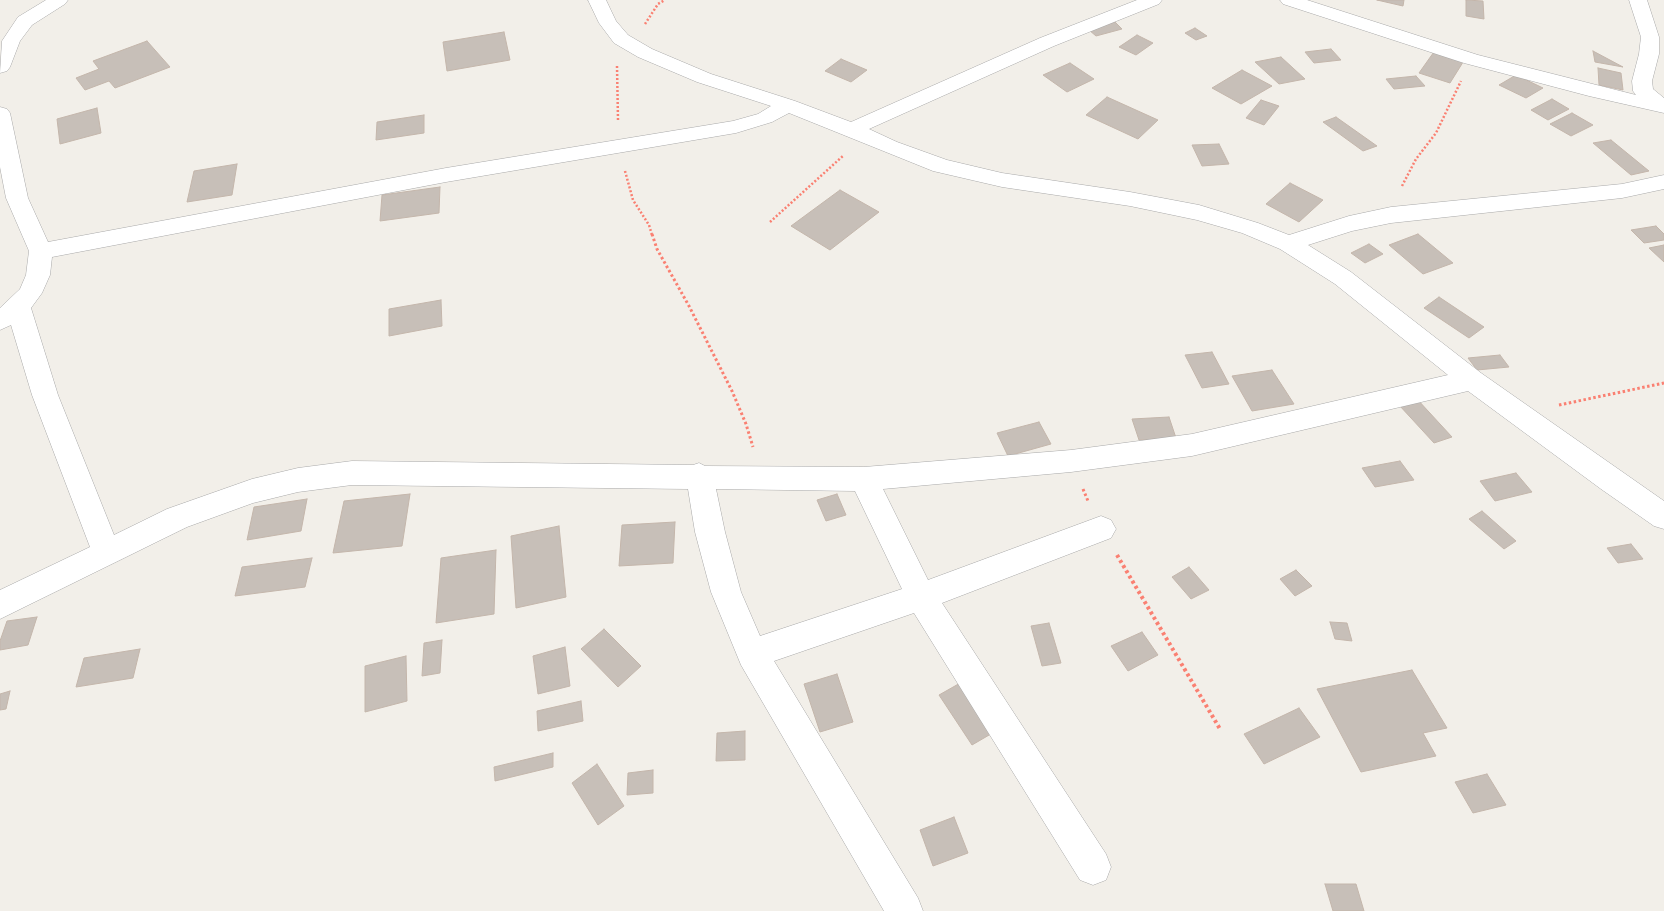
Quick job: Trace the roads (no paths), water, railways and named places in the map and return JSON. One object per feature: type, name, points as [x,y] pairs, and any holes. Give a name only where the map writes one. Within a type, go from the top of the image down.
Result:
[{"type":"street","points":[[0,30],[25,21],[59,0]]},
{"type":"street","points":[[597,0],[608,23],[621,39],[644,53],[704,78],[788,105],[857,131],[890,147],[941,166],[1002,180],[1130,199],[1199,213],[1250,228],[1288,243],[1343,278],[1472,380],[1664,517]]},
{"type":"street","points":[[857,131],[1047,42],[1153,0]]},
{"type":"street","points":[[1289,0],[1471,59],[1596,92],[1664,107]]},
{"type":"street","points":[[1638,0],[1638,6],[1650,37],[1649,54],[1642,81],[1642,91],[1664,107]]},
{"type":"street","points":[[0,67],[11,41],[25,21]]},
{"type":"street","points":[[41,251],[437,177],[736,126],[765,118],[788,105]]},
{"type":"street","points":[[1,125],[17,198],[41,251],[38,275],[30,293],[9,314],[45,394],[107,552]]},
{"type":"street","points":[[1288,243],[1349,224],[1391,215],[1622,191],[1664,182]]},
{"type":"street","points":[[0,605],[177,518],[252,491],[298,480],[352,473],[762,476],[864,479],[1071,460],[1192,444],[1472,380]]},
{"type":"street","points":[[699,476],[710,532],[726,592],[752,654],[905,911]]},
{"type":"street","points":[[864,479],[921,597],[1093,867]]},
{"type":"street","points":[[752,654],[921,597],[1101,529]]}]
